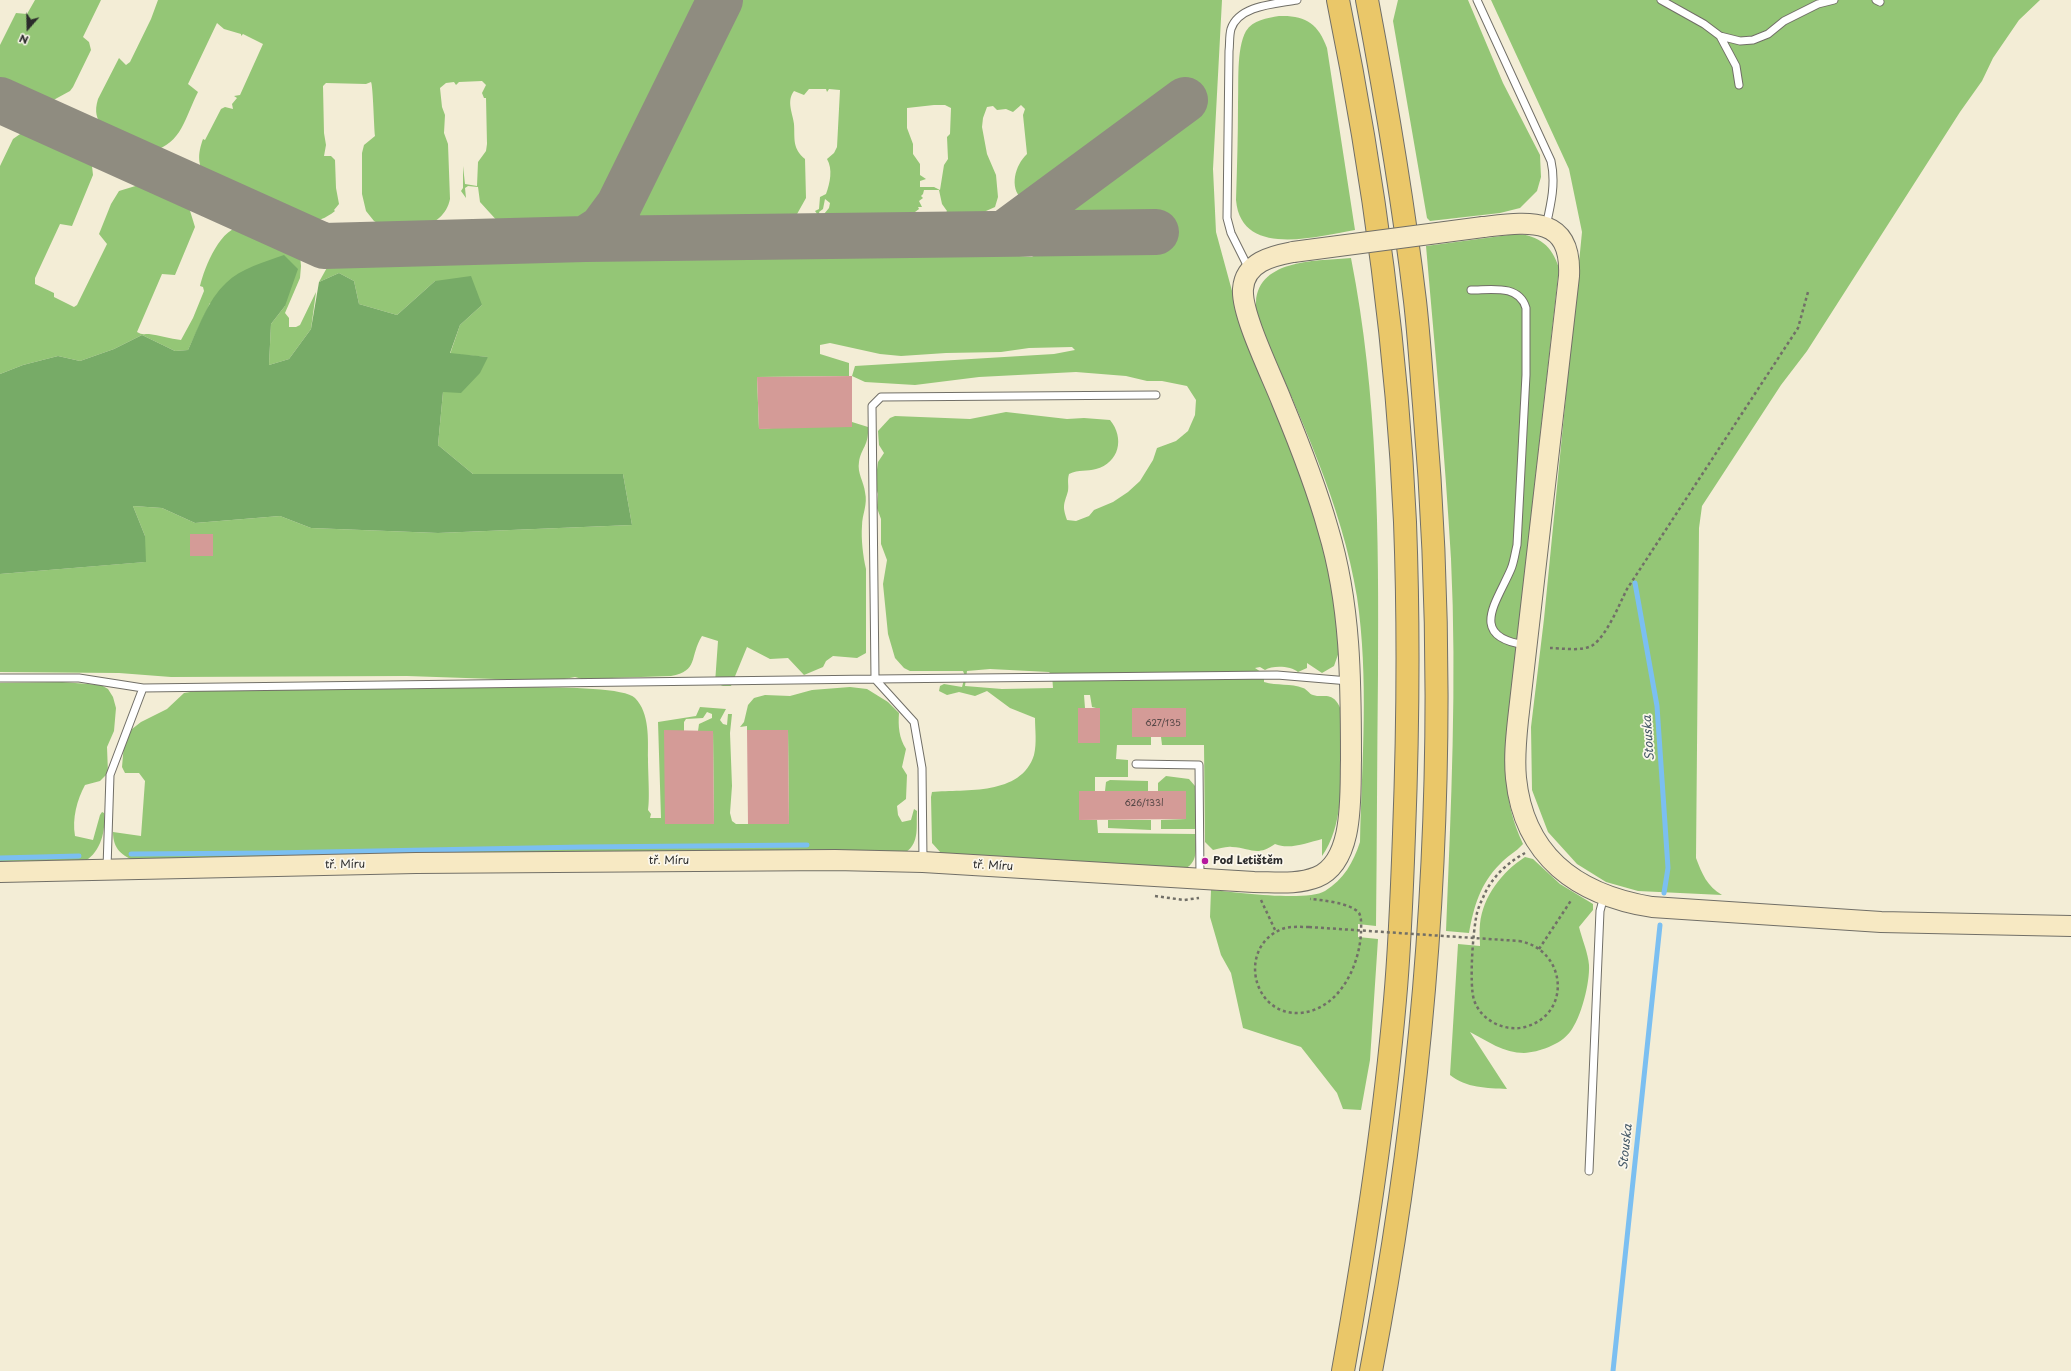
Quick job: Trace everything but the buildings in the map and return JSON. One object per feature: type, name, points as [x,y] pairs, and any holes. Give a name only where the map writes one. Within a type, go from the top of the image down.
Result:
[{"type":"highway","points":[[1338,0],[1356,90],[1372,187],[1396,390],[1405,521],[1408,693],[1402,883],[1395,998],[1366,1238],[1343,1371]]},
{"type":"highway","points":[[1367,0],[1400,183],[1415,305],[1433,535],[1436,699],[1436,770],[1423,1002],[1407,1153],[1394,1243],[1371,1371]]},
{"type":"main road","points":[[1351,681],[1347,624],[1338,566],[1310,474],[1246,310],[1243,288],[1250,271],[1263,260],[1293,252],[1520,222],[1546,226],[1556,232],[1563,241],[1568,259],[1569,276],[1518,720],[1516,771],[1523,812],[1538,846],[1556,866],[1582,885],[1604,896],[1640,905],[1698,911],[1881,922],[2071,926]]},
{"type":"main road","name":"tř. Míru","points":[[0,872],[432,863],[835,860],[923,862],[1203,888],[1254,882],[1300,881],[1318,876],[1332,865],[1343,847],[1348,824],[1351,681]]},
{"type":"lane","points":[[1250,271],[1231,233],[1227,218],[1229,51],[1231,29],[1239,16],[1249,10],[1297,0]]},
{"type":"lane","points":[[1477,0],[1550,161],[1554,175],[1554,187],[1546,226]]},
{"type":"lane","points":[[1661,0],[1704,24],[1720,36],[1736,66],[1740,85]]},
{"type":"lane","points":[[1720,36],[1740,40],[1753,40],[1768,34],[1784,21],[1818,4],[1834,0]]},
{"type":"lane","points":[[1471,290],[1509,290],[1516,292],[1524,301],[1526,308],[1526,375],[1517,545],[1511,569],[1495,598],[1491,617],[1493,629],[1504,640],[1526,645]]},
{"type":"lane","points":[[923,862],[922,768],[914,722],[875,679],[872,406],[881,397],[1156,395]]},
{"type":"lane","points":[[0,678],[79,678],[143,688],[1277,675],[1351,681]]},
{"type":"lane","points":[[107,870],[110,775],[143,688]]},
{"type":"lane","points":[[1136,764],[1199,765],[1203,888]]},
{"type":"lane","points":[[1589,1171],[1600,911],[1604,896]]},
{"type":"path","points":[[1550,648],[1578,648],[1592,645],[1607,627],[1627,590],[1798,328],[1808,292]]},
{"type":"path","points":[[1306,899],[1321,900],[1353,907],[1359,913],[1361,922],[1360,943],[1356,963],[1350,978],[1324,1005],[1310,1011],[1298,1013],[1284,1011],[1266,999],[1255,980],[1254,966],[1256,957],[1270,936],[1276,932],[1292,927],[1309,927],[1519,942],[1539,949],[1554,966],[1558,981],[1557,994],[1550,1011],[1534,1024],[1523,1027],[1506,1027],[1492,1022],[1478,1009],[1472,990],[1478,911],[1487,890],[1504,868],[1538,846]]},
{"type":"path","points":[[1254,882],[1276,932]]},
{"type":"path","points":[[1539,949],[1582,885]]},
{"type":"path","points":[[1150,894],[1184,900],[1203,888]]},
{"type":"green space","points":[[35,0],[101,0],[83,37],[89,42],[91,50],[73,87],[70,91],[48,103],[7,84],[0,78],[0,45],[16,13],[27,14]]},
{"type":"green space","points":[[158,0],[707,0],[622,173],[618,177],[612,192],[614,194],[597,211],[576,225],[507,228],[500,224],[480,202],[478,187],[468,186],[465,188],[466,198],[461,191],[463,188],[463,166],[465,184],[477,186],[478,162],[486,151],[486,98],[484,98],[482,93],[486,85],[482,81],[459,82],[456,85],[454,82],[446,83],[440,88],[442,107],[445,115],[444,133],[448,144],[450,199],[446,209],[439,218],[425,225],[419,226],[417,229],[414,226],[381,225],[374,221],[366,211],[362,194],[362,153],[364,145],[375,136],[371,82],[366,84],[326,83],[323,86],[324,133],[326,145],[324,156],[331,156],[335,160],[336,188],[339,204],[334,210],[335,211],[327,217],[319,220],[305,221],[298,220],[275,211],[273,214],[261,204],[224,186],[222,187],[205,174],[199,160],[203,139],[205,140],[221,109],[225,107],[233,109],[232,104],[237,98],[234,96],[240,95],[263,44],[243,34],[241,36],[241,34],[224,29],[217,23],[188,84],[198,92],[186,120],[176,136],[170,142],[152,151],[152,154],[148,149],[140,147],[103,126],[97,115],[96,108],[98,99],[119,58],[126,65],[130,62],[151,19]]},
{"type":"green space","points":[[734,0],[1222,0],[1213,169],[1216,232],[1238,313],[1299,471],[1320,533],[1332,585],[1340,649],[1334,666],[1322,673],[1307,663],[1307,668],[1298,672],[1291,668],[1282,667],[1273,667],[1265,670],[1260,667],[1255,668],[1264,674],[1264,682],[1298,686],[1316,696],[1331,697],[1336,701],[1341,711],[1343,731],[1340,804],[1334,832],[1322,856],[1322,839],[1292,846],[1280,846],[1275,844],[1269,848],[1258,851],[1230,847],[1213,850],[1205,842],[1204,745],[1162,745],[1161,737],[1186,736],[1186,708],[1132,708],[1151,737],[1151,745],[1117,745],[1116,759],[1128,760],[1128,777],[1095,777],[1095,791],[1079,792],[1079,820],[1097,820],[1098,833],[1195,834],[1196,845],[1194,860],[1182,870],[951,855],[941,853],[932,843],[932,792],[991,788],[1005,784],[1017,778],[1027,768],[1034,755],[1036,741],[1035,718],[1010,708],[987,691],[975,696],[959,692],[947,695],[939,691],[940,686],[944,684],[962,687],[965,676],[963,671],[910,671],[904,668],[895,658],[888,634],[883,584],[887,560],[881,544],[881,519],[877,508],[878,494],[875,485],[878,462],[884,453],[879,445],[878,431],[890,418],[895,416],[970,419],[1006,412],[1067,419],[1084,418],[1110,420],[1115,427],[1118,442],[1114,456],[1104,466],[1093,470],[1069,474],[1068,491],[1064,511],[1067,520],[1076,521],[1089,516],[1094,510],[1113,502],[1128,492],[1140,481],[1153,460],[1157,448],[1176,441],[1188,431],[1195,415],[1196,400],[1187,386],[1162,381],[1147,381],[1126,376],[1076,372],[979,377],[915,385],[865,382],[852,376],[855,366],[1054,354],[1075,350],[1072,347],[1029,348],[1001,352],[901,356],[880,354],[830,343],[820,345],[820,354],[849,363],[849,376],[757,377],[759,429],[852,422],[868,427],[867,439],[860,457],[859,466],[866,497],[862,522],[862,548],[866,569],[866,653],[857,658],[833,656],[826,661],[823,667],[804,675],[788,658],[770,659],[747,647],[731,686],[723,686],[715,683],[718,641],[702,636],[690,667],[680,674],[671,676],[582,679],[575,677],[554,681],[407,676],[171,677],[119,673],[0,672],[0,574],[145,562],[145,536],[133,506],[162,508],[195,523],[280,516],[311,528],[438,533],[632,525],[623,474],[473,474],[438,445],[443,392],[488,357],[450,354],[460,325],[482,305],[435,281],[397,315],[359,304],[354,281],[339,273],[319,282],[329,264],[333,261],[333,258],[397,251],[497,253],[642,250],[715,252],[792,248],[816,241],[829,246],[851,242],[853,239],[944,236],[972,241],[1001,251],[1014,250],[1019,256],[1032,257],[1040,251],[1076,247],[1150,244],[1155,241],[1159,228],[1152,223],[1125,227],[1096,228],[1039,221],[1168,131],[1178,118],[1184,105],[1175,92],[1129,125],[1131,128],[1133,127],[1133,130],[1127,136],[1122,130],[1115,134],[1058,176],[1022,199],[1016,189],[1015,176],[1019,164],[1027,154],[1023,115],[1025,109],[1021,105],[1013,112],[1006,109],[997,110],[993,106],[987,107],[983,118],[982,127],[987,154],[996,175],[998,197],[995,207],[986,211],[980,219],[981,224],[968,221],[967,224],[952,213],[941,220],[941,223],[938,220],[931,221],[942,217],[947,211],[942,204],[939,190],[924,190],[921,196],[923,198],[919,201],[922,207],[918,207],[919,209],[915,212],[918,219],[929,221],[920,222],[911,219],[905,222],[894,221],[891,223],[847,221],[844,226],[840,228],[841,220],[834,214],[824,229],[823,228],[828,219],[822,222],[825,218],[824,214],[829,208],[830,203],[825,199],[823,209],[819,212],[821,219],[815,211],[819,209],[820,197],[826,194],[829,185],[830,167],[827,159],[834,153],[837,147],[840,90],[829,89],[827,92],[826,89],[809,89],[804,95],[794,91],[790,99],[796,147],[805,159],[806,198],[792,223],[750,223],[748,228],[744,224],[713,225],[710,232],[699,227],[680,224],[668,227],[663,231],[663,226],[657,226],[638,216],[635,206],[638,195],[676,123],[709,52],[712,42],[715,40]],"holes":[[[934,105],[945,105],[951,108],[950,134],[947,137],[948,159],[944,165],[940,190],[934,187],[920,187],[920,181],[926,179],[920,175],[920,164],[913,154],[913,144],[907,128],[907,108]],[[990,669],[1049,672],[1052,675],[1053,688],[1002,689],[965,686],[967,671]],[[1084,695],[1090,695],[1092,707],[1100,709],[1100,743],[1078,742],[1085,708]]]},
{"type":"green space","points":[[1398,0],[1468,0],[1503,83],[1540,155],[1541,177],[1537,191],[1520,208],[1500,213],[1430,221],[1427,218],[1393,21]]},
{"type":"green space","points":[[1491,0],[2040,0],[2019,20],[1993,58],[1982,81],[1960,112],[1807,351],[1781,385],[1702,506],[1699,528],[1696,858],[1700,869],[1709,884],[1722,895],[1638,891],[1606,882],[1577,864],[1548,832],[1532,790],[1531,727],[1544,619],[1582,232],[1569,169]]},
{"type":"green space","points":[[1279,16],[1296,17],[1309,22],[1319,32],[1327,48],[1355,230],[1302,239],[1284,239],[1266,237],[1252,230],[1241,218],[1236,200],[1239,57],[1243,38],[1249,27],[1261,20]]},
{"type":"green space","points":[[30,127],[86,153],[92,166],[93,175],[72,226],[60,224],[35,278],[35,284],[54,293],[54,297],[74,307],[77,305],[107,244],[99,234],[111,204],[119,191],[142,184],[145,177],[146,180],[187,201],[195,227],[175,275],[162,274],[137,332],[141,334],[181,340],[193,318],[204,291],[203,287],[200,286],[202,278],[216,247],[230,231],[239,227],[248,226],[291,246],[300,255],[300,278],[285,313],[289,318],[289,327],[296,327],[300,325],[316,292],[311,329],[289,359],[269,365],[271,324],[285,306],[210,303],[188,350],[175,351],[142,335],[114,349],[80,361],[58,356],[23,365],[0,374],[0,166],[13,139]]},
{"type":"green space","points":[[1516,234],[1538,239],[1544,243],[1553,254],[1559,268],[1508,720],[1506,769],[1508,797],[1516,827],[1523,844],[1503,861],[1487,879],[1473,914],[1469,933],[1446,931],[1453,745],[1453,606],[1446,480],[1426,246]]},
{"type":"green space","points":[[284,255],[298,269],[285,306],[271,324],[269,365],[289,359],[311,329],[319,282],[339,273],[354,281],[359,304],[397,315],[435,281],[471,276],[482,305],[460,325],[450,353],[488,357],[480,373],[461,393],[443,392],[438,445],[473,474],[623,474],[632,525],[438,533],[311,528],[280,516],[195,523],[162,508],[133,506],[145,536],[146,562],[0,574],[0,374],[23,365],[58,356],[80,361],[114,349],[142,335],[175,351],[188,350],[209,306],[219,290],[226,283],[246,269]]},
{"type":"green space","points":[[1351,258],[1367,361],[1372,413],[1378,570],[1376,926],[1358,924],[1358,937],[1378,939],[1370,1060],[1361,1110],[1343,1109],[1337,1093],[1301,1047],[1243,1028],[1231,973],[1221,955],[1210,917],[1211,890],[1287,896],[1303,896],[1325,891],[1343,876],[1351,864],[1360,842],[1364,689],[1361,627],[1357,597],[1350,562],[1330,494],[1318,460],[1262,329],[1256,309],[1256,302],[1260,288],[1268,277],[1279,270],[1308,262]]},
{"type":"green space","points":[[62,682],[101,685],[108,689],[113,697],[116,708],[114,731],[107,747],[108,773],[100,781],[85,785],[78,803],[74,823],[75,836],[93,840],[100,815],[102,812],[104,813],[103,833],[99,846],[85,861],[0,864],[0,683]]},
{"type":"green space","points":[[545,687],[591,689],[626,694],[635,698],[640,704],[646,719],[648,744],[648,810],[651,814],[650,818],[661,818],[658,722],[696,716],[700,707],[726,709],[720,720],[723,724],[727,725],[728,714],[732,714],[730,733],[732,786],[730,813],[732,821],[736,824],[789,824],[788,730],[747,730],[747,726],[740,727],[744,722],[748,705],[754,698],[765,695],[790,696],[812,690],[850,687],[867,689],[888,702],[899,713],[900,732],[906,749],[902,767],[907,775],[906,799],[897,806],[898,815],[902,822],[911,820],[914,809],[917,811],[917,828],[915,839],[913,844],[906,852],[136,861],[126,857],[119,851],[113,838],[113,832],[141,836],[145,781],[139,773],[125,773],[122,767],[124,744],[132,729],[141,722],[167,709],[184,693],[196,691]],"holes":[[[707,712],[712,714],[712,718],[699,724],[698,731],[713,731],[714,824],[666,824],[684,731],[684,722],[686,719],[703,718]]]},
{"type":"green space","points":[[1166,776],[1189,779],[1195,786],[1195,829],[1161,829],[1161,820],[1186,819],[1186,791],[1158,791],[1158,783]]},
{"type":"green space","points":[[1110,780],[1148,781],[1148,791],[1105,791],[1106,782]]},
{"type":"green space","points":[[1108,820],[1151,820],[1151,830],[1108,828]]},
{"type":"green space","points":[[1525,857],[1533,859],[1560,884],[1593,904],[1593,910],[1579,927],[1589,965],[1588,981],[1581,1009],[1574,1026],[1566,1037],[1549,1047],[1524,1053],[1510,1051],[1496,1046],[1470,1032],[1507,1089],[1484,1088],[1463,1083],[1450,1075],[1458,944],[1480,946],[1482,914],[1489,894],[1501,877]]},
{"type":"waterway","name":"Stouska","points":[[1635,583],[1657,706],[1668,868],[1664,893]]},
{"type":"waterway","points":[[131,854],[807,845]]},
{"type":"waterway","points":[[0,858],[79,856]]},
{"type":"waterway","name":"Stouska","points":[[1613,1371],[1660,925]]},
{"type":"taxiway","points":[[0,100],[324,246],[585,239],[602,228],[619,205],[720,0]]},
{"type":"taxiway","points":[[1006,232],[1185,100]]},
{"type":"taxiway","points":[[585,239],[1156,232]]},
{"type":"place","name":"Pod Letištěm","points":[[1205,861]]}]
